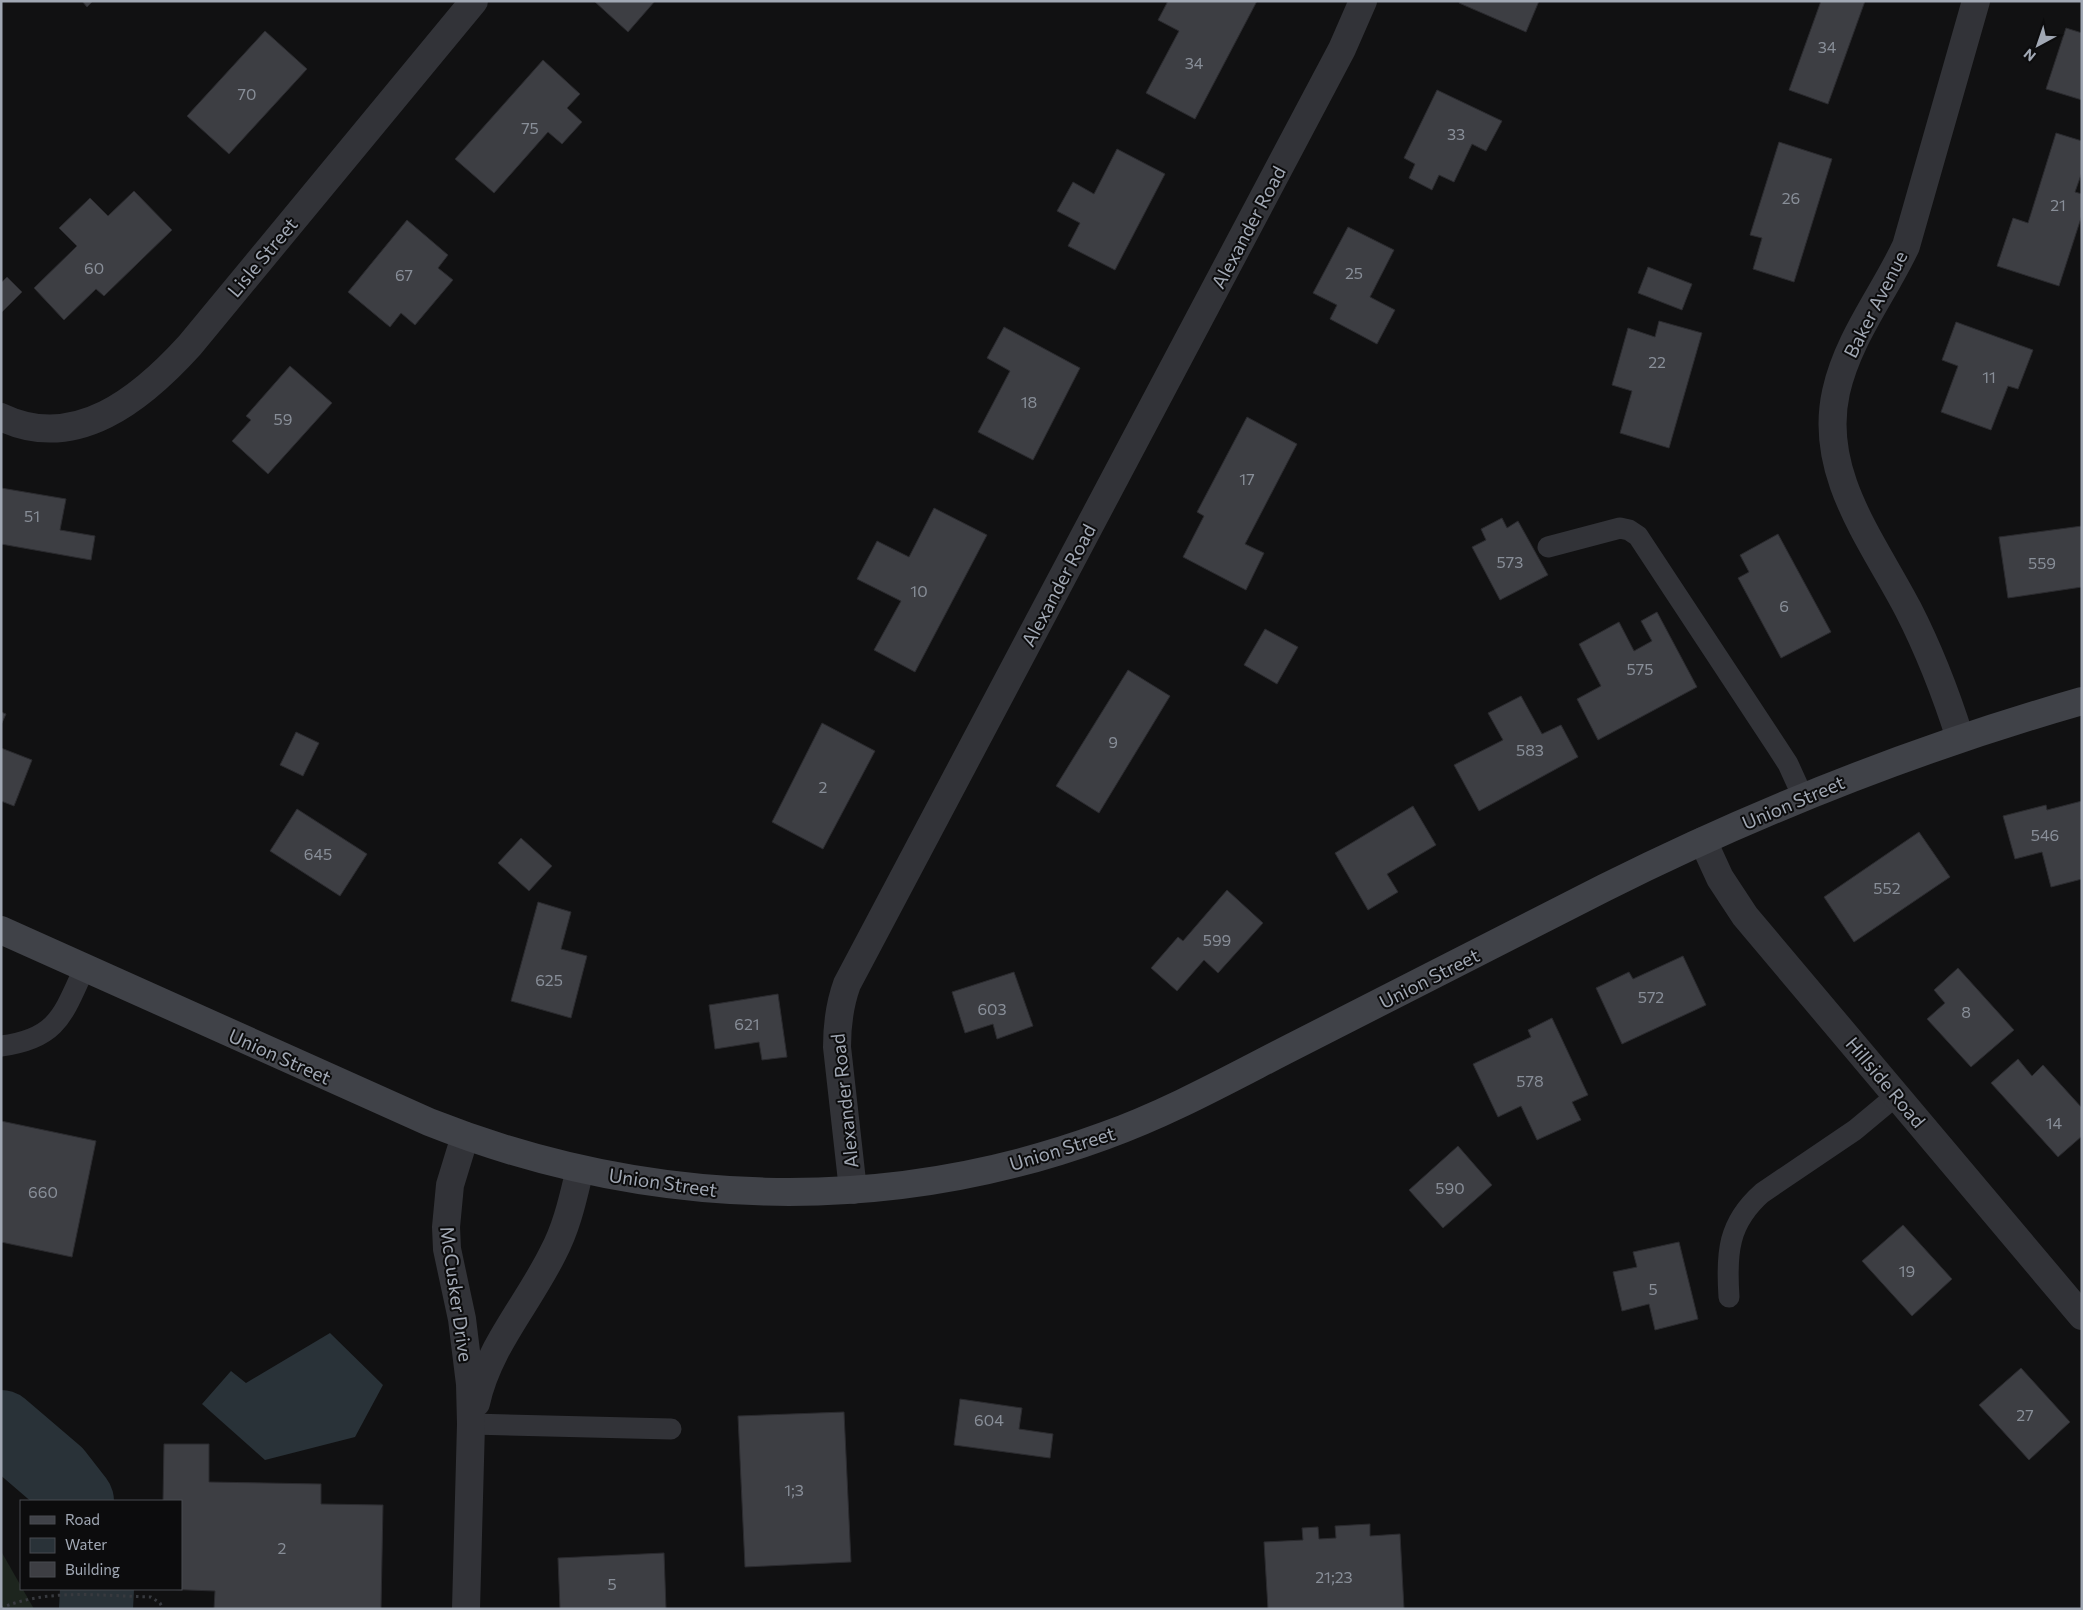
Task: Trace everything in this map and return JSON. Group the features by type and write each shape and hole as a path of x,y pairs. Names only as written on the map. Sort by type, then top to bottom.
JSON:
{"main road":[{"name":"Union Street","path":"1,930 389,1105 465,1136 550,1162 670,1186 756,1192 853,1190 939,1180 981,1172 1061,1150 1141,1122 1244,1072 1703,840 1803,797 1900,759 1960,738 2082,701"}],"street":[{"name":"Lisle Street","path":"1,417 14,424 34,428 53,429 72,426 92,420 133,400 152,384 190,345 474,1"},
{"name":"Alexander Road","path":"853,1190 837,1048 840,1004 847,984 1342,49 1363,1"},
{"name":"Baker Avenue","path":"1960,738 1923,640 1845,492 1834,451 1833,412 1836,392 1848,352 1906,246 1976,1"},
{"name":"Hillside Road","path":"1703,840 1720,878 1744,916 2082,1316"},
{"name":"McCusker Drive","path":"465,1136 450,1185 446,1227 447,1249 467,1352 471,1424 466,1609"},
{"name":"McCusker Drive","path":"471,1424 484,1377 494,1353 546,1268 562,1235 580,1169"}],"lane":[{"path":"1548,547 1620,528 1629,530 1638,536 1777,747 1796,779 1803,797"},
{"path":"1,1046 31,1041 44,1034 57,1022 69,1003 84,969"},
{"path":"1729,1297 1727,1273 1730,1244 1739,1218 1750,1204 1768,1188 1855,1130 1897,1095"},
{"path":"471,1424 671,1429"}],"path":[{"path":"1,1608 24,1598 47,1595 151,1597 160,1603 163,1609"}],"shaded area":[{"path":"1,1551 20,1584 20,1590 23,1590 34,1609 1,1609"}],"water":[{"path":"330,1333 383,1385 355,1437 265,1460 202,1404 231,1371 246,1383"}],"building":[{"path":"82,1 93,1 87,7"},
{"path":"594,1 655,1 628,32"},
{"path":"1168,1 1257,1 1195,119 1146,93 1179,31 1158,20"},
{"path":"1460,1 1539,1 1526,32 1459,3"},
{"path":"1821,1 1865,1 1828,104 1789,90"},
{"path":"2066,28 2082,33 2082,100 2046,89"},
{"path":"265,31 307,69 229,154 187,116"},
{"path":"543,60 580,94 567,108 582,122 562,144 548,132 494,193 455,159"},
{"path":"1437,90 1502,121 1486,151 1472,144 1454,182 1439,175 1432,190 1409,178 1415,164 1404,158"},
{"path":"2056,133 2082,141 2082,172 2075,192 2082,194 2082,215 2059,286 1997,266 2013,218 2028,223"},
{"path":"1779,142 1832,159 1794,282 1753,269 1762,238 1750,235"},
{"path":"1117,149 1165,174 1115,270 1068,246 1080,223 1057,211 1073,182 1094,194"},
{"path":"134,191 172,230 104,296 96,289 64,320 34,288 77,246 59,228 90,198 108,216"},
{"path":"407,220 448,255 438,268 453,280 415,325 401,313 390,327 348,292"},
{"path":"1348,227 1394,250 1370,297 1395,310 1377,344 1330,319 1337,305 1313,293"},
{"path":"1648,267 1692,284 1682,310 1638,293"},
{"path":"7,277 22,292 1,313 1,283"},
{"path":"1659,321 1702,333 1669,448 1620,433 1632,391 1612,385 1628,328 1655,337"},
{"path":"1956,322 2033,350 2018,389 2008,386 1991,430 1941,412 1958,366 1942,360"},
{"path":"1004,327 1080,368 1033,460 978,432 1010,371 987,358"},
{"path":"290,366 332,403 268,474 232,441 251,420 246,416"},
{"path":"1247,417 1297,444 1245,544 1264,553 1246,590 1183,557 1204,516 1197,512"},
{"path":"1,488 66,499 60,530 95,536 91,560 1,544"},
{"path":"934,508 987,535 915,672 874,650 901,601 857,579 877,541 909,557"},
{"path":"1502,518 1507,528 1518,521 1548,575 1500,600 1472,547 1486,540 1481,529"},
{"path":"2082,526 2082,587 2008,598 1999,537"},
{"path":"1778,534 1831,632 1781,658 1738,578 1749,572 1740,555"},
{"path":"1657,612 1697,687 1598,740 1577,699 1601,686 1579,644 1619,622 1634,651 1652,641 1641,621"},
{"path":"1265,629 1298,647 1277,684 1244,665"},
{"path":"1128,670 1170,696 1099,813 1056,786"},
{"path":"1521,696 1542,734 1561,725 1578,757 1479,811 1454,765 1503,740 1488,713"},
{"path":"1,712 6,714 1,725"},
{"path":"822,723 875,751 823,849 772,822"},
{"path":"296,732 319,743 303,776 280,765"},
{"path":"1,748 32,760 14,806 1,801"},
{"path":"2082,801 2082,879 2051,887 2042,852 2015,859 2003,816 2046,805 2047,810"},
{"path":"1413,806 1436,845 1387,874 1398,892 1368,910 1335,853"},
{"path":"297,809 367,854 340,896 270,851"},
{"path":"1919,832 1950,877 1854,942 1824,897"},
{"path":"521,838 552,866 529,891 498,863"},
{"path":"1227,890 1263,923 1218,973 1204,960 1177,991 1151,968 1178,937 1183,941"},
{"path":"538,902 571,912 561,949 587,956 571,1018 511,1001"},
{"path":"1683,956 1706,1005 1622,1044 1596,988 1629,972 1633,979"},
{"path":"1958,968 2014,1030 1971,1067 1927,1019 1945,1003 1934,990"},
{"path":"1014,972 1033,1026 997,1039 993,1024 965,1033 952,992"},
{"path":"778,994 787,1057 762,1060 759,1042 715,1049 709,1005"},
{"path":"1552,1018 1588,1095 1572,1102 1581,1120 1537,1140 1521,1106 1498,1117 1473,1064 1531,1037 1528,1030"},
{"path":"2018,1059 2032,1076 2043,1065 2082,1108 2082,1136 2058,1157 1991,1083"},
{"path":"1,1121 96,1141 72,1257 1,1242"},
{"path":"1458,1146 1492,1185 1443,1228 1409,1190"},
{"path":"1903,1225 1952,1279 1912,1316 1862,1261"},
{"path":"1679,1242 1698,1319 1655,1330 1649,1304 1622,1311 1613,1272 1637,1267 1633,1252"},
{"path":"2021,1368 2070,1422 2029,1460 1979,1405"},
{"path":"960,1399 1022,1408 1019,1429 1053,1434 1050,1458 954,1445"},
{"path":"844,1412 851,1562 745,1567 738,1416"},
{"path":"164,1444 209,1444 209,1482 321,1484 321,1504 383,1505 381,1609 214,1609 215,1591 182,1590 182,1500 163,1500"},
{"path":"1370,1524 1370,1536 1400,1534 1404,1609 1268,1609 1264,1542 1303,1540 1302,1528 1318,1527 1319,1539 1336,1538 1335,1526"},
{"path":"664,1553 666,1609 560,1609 558,1558"}],"waterway":[{"path":"1,1427 56,1474 76,1500"},
{"path":"96,1609 97,1590"}]}
